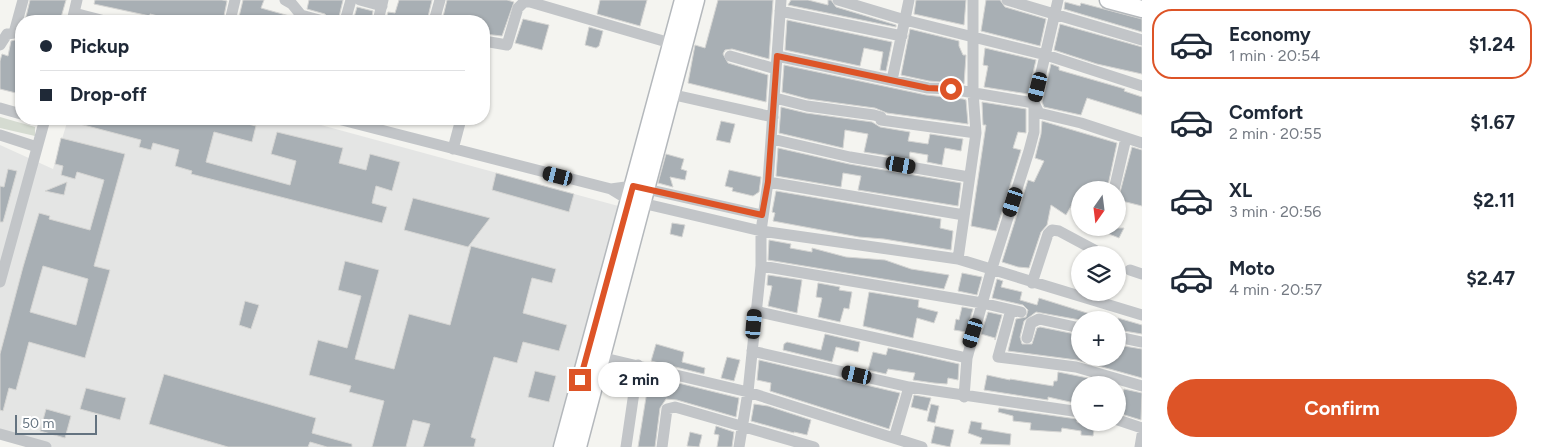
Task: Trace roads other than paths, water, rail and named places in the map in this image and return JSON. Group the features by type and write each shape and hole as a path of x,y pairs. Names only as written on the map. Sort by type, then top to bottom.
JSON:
{"street":[{"path":"19,15 23,0"},
{"path":"73,15 77,0"},
{"path":"231,15 235,0"},
{"path":"285,0 292,4 301,15"},
{"path":"347,15 351,0"},
{"path":"360,0 382,3"},
{"path":"436,15 440,0"},
{"path":"562,447 637,195 670,94 683,0"},
{"path":"578,447 637,195 677,45 696,0"},
{"path":"838,0 905,20 1046,55 1142,86"},
{"path":"892,80 909,0"},
{"path":"958,259 976,133 973,92 973,0"},
{"path":"1007,0 1142,40"},
{"path":"964,397 967,358 992,268 1034,132 1034,103 1058,0"},
{"path":"1108,0 1142,10"},
{"path":"490,42 507,45 518,8 524,1 677,45"},
{"path":"739,447 748,392 761,266 762,215 768,182 772,139 780,6 902,36"},
{"path":"0,45 7,34 14,33 15,29"},
{"path":"730,56 776,69"},
{"path":"777,56 928,88 973,92 1034,103"},
{"path":"670,94 773,118"},
{"path":"775,98 806,106 874,115 882,117 881,120 976,133"},
{"path":"1034,103 1039,113 1081,123 1142,142"},
{"path":"0,108 15,112"},
{"path":"0,282 42,125"},
{"path":"369,125 453,149 637,195 761,231 958,259 1142,315"},
{"path":"453,149 459,125"},
{"path":"0,135 37,147"},
{"path":"1116,181 1126,138"},
{"path":"772,139 850,156 969,176"},
{"path":"768,182 964,215"},
{"path":"637,195 762,215"},
{"path":"1032,283 1048,234 1052,230 1059,231 1087,246"},
{"path":"761,266 982,303 1016,311 998,357 1076,367 1142,386"},
{"path":"1130,270 1142,274"},
{"path":"756,311 967,358"},
{"path":"1027,338 1031,323 1039,318 1071,326"},
{"path":"1126,339 1142,342"},
{"path":"752,351 909,387 964,397 1071,411"},
{"path":"600,357 748,392 922,447"},
{"path":"626,447 638,365"},
{"path":"894,438 909,387"},
{"path":"662,447 669,407 742,425 814,447"},
{"path":"1126,423 1142,428"},
{"path":"0,434 46,447"},
{"path":"1140,447 1142,436"}]}
